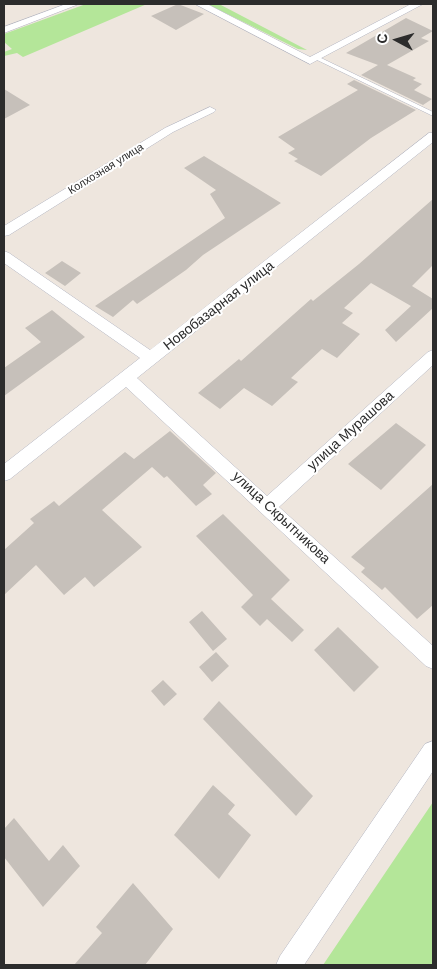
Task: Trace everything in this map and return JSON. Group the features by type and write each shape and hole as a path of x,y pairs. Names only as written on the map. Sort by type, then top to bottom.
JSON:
{"street":[{"path":"4,30 71,4"},
{"path":"200,4 314,60 418,4"},
{"name":"Колхозная улица","path":"4,232 169,130 210,110"},
{"name":"Новобазарная улица","path":"4,474 433,136"},
{"path":"4,256 152,359"},
{"name":"улица Мурашова","path":"268,506 433,356"},
{"name":"улица Скрытникова","path":"127,379 433,659"},
{"path":"289,965 433,752"}],"lane":[{"path":"314,60 433,114"}],"green space":[{"path":"86,4 147,4 23,57 17,53 4,56 4,52 12,49 4,42 4,34"},
{"path":"207,4 219,4 307,50 298,49"},
{"path":"433,802 433,965 323,965"}],"building":[{"path":"178,4 204,14 176,30 151,16"},
{"path":"406,18 433,31 421,38 429,41 387,65 416,78 413,80 422,84 414,90 432,99 423,105 361,75 378,65 346,53"},
{"path":"354,80 416,110 371,138 321,176 294,161 298,159 288,153 295,149 278,137 358,90 347,84"},
{"path":"4,89 30,105 4,119"},
{"path":"204,156 281,203 203,255 186,270 137,304 133,300 113,317 95,306 225,218 210,194 216,190 184,168"},
{"path":"433,199 433,265 412,286 433,299 433,308 396,342 385,330 411,306 371,283 344,308 353,313 342,323 360,334 337,358 322,349 291,378 298,382 272,406 244,388 220,409 198,393 239,359 241,361 311,299 313,301 359,264"},
{"path":"62,261 81,273 65,286 45,273"},
{"path":"52,310 85,337 4,396 4,368 41,342 25,328"},
{"path":"396,423 426,445 381,490 348,464"},
{"path":"170,431 216,473 203,485 212,494 196,506 167,476 164,478 152,467 102,510 142,547 94,587 85,577 64,595 36,565 4,595 4,550 34,523 30,519 54,501 59,506 125,452 134,459"},
{"path":"433,484 433,605 417,619 385,587 382,590 361,572 365,568 351,557"},
{"path":"223,514 290,580 271,599 304,630 292,642 267,619 260,626 241,607 253,595 196,536"},
{"path":"202,611 227,639 213,651 189,622"},
{"path":"338,627 379,667 354,692 314,650"},
{"path":"216,652 229,666 212,682 199,667"},
{"path":"163,680 177,694 164,706 151,691"},
{"path":"219,701 313,796 296,816 203,719"},
{"path":"213,785 235,805 228,814 251,835 219,879 174,835"},
{"path":"14,818 49,861 63,845 80,866 43,907 4,857 4,829"},
{"path":"133,883 173,929 145,965 74,965 102,933 96,927"}]}
